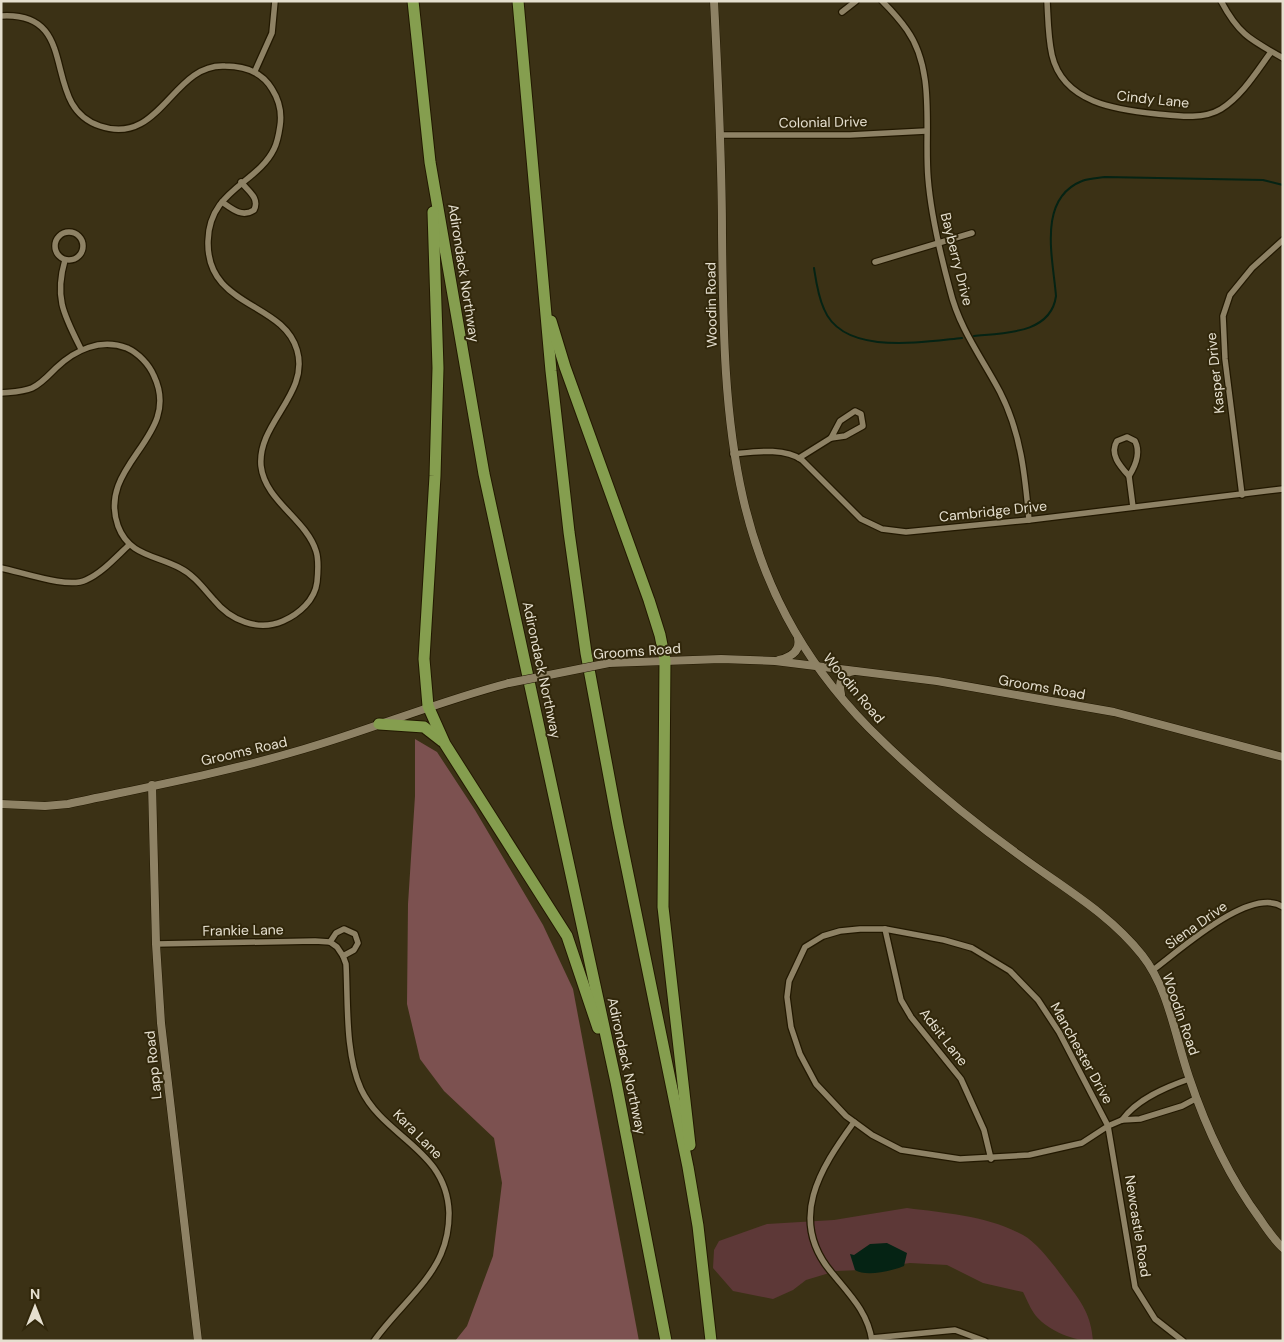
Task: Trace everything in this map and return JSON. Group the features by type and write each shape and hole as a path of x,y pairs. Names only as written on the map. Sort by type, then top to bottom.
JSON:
{"highway":[{"name":"Adirondack Northway","path":"413,1 430,162 484,474 616,1082 666,1341"},
{"path":"518,1 544,297 569,532 586,653 618,825 694,1199 711,1341"},
{"path":"430,162 438,368 435,476 424,659 428,706 445,744 567,936 616,1082"},
{"path":"544,297 566,368 649,600 660,635 665,660 663,907 694,1182 694,1199"},
{"path":"379,724 424,727 445,744"}],"street":[{"path":"255,71 272,33 275,1"},
{"name":"Woodin Road","path":"714,1 720,135 722,323 725,382 738,484 753,541 775,593 797,634 817,665 869,728 928,783 1016,853 1103,915 1124,935 1153,970 1169,1012 1189,1079 1236,1186 1283,1248"},
{"path":"842,12 856,1"},
{"name":"Bayberry Drive","path":"882,1 907,30 919,56 925,86 931,205 938,244 950,292 963,329 1000,391 1015,428 1025,472 1028,520"},
{"name":"Cindy Lane","path":"1047,1 1050,44 1058,70 1067,83 1088,100 1099,105 1168,115 1212,113 1222,108 1245,87 1271,52"},
{"path":"1221,1 1239,30 1248,38 1283,58"},
{"path":"1,16 30,19 47,31 55,46 69,102 79,114 98,126 119,130 138,125 158,113 178,89 196,73 215,66 230,66 255,71 271,88 280,104 281,122 275,148 264,162 222,202 215,213 208,242 209,258 216,274 228,290 282,326 294,342 298,352 297,380 293,390 272,423 262,447 261,465 266,481 274,494 306,530 316,550 318,563 316,588 304,607 282,621 270,625 254,624 228,616 201,585 181,568 142,554 129,545 116,520 115,495 121,475 154,428 159,411 159,390 150,369 140,358 126,348 100,344 82,349 65,359 37,386 30,389 1,393"},
{"name":"Colonial Drive","path":"720,135 850,135 926,131"},
{"path":"222,202 243,214 254,210 255,198 241,182"},
{"path":"64,232 72,232 82,240 82,251 77,258 65,260 56,252 56,241 64,232"},
{"path":"875,262 972,232"},
{"name":"Kasper Drive","path":"1242,495 1225,360 1223,316 1230,295 1252,268 1283,240"},
{"path":"65,260 59,281 62,304 82,349"},
{"path":"733,454 781,453 799,458 830,438 845,436 859,430 863,421 861,414 854,411 844,416 837,424 830,438"},
{"path":"1129,476 1119,464 1115,453 1118,441 1127,437 1135,441 1138,451 1129,476 1132,507"},
{"name":"Cambridge Drive","path":"799,458 861,519 882,529 906,532 1028,520 1242,495 1283,488"},
{"path":"1,568 51,580 82,582 98,572 129,545"},
{"path":"775,661 795,653 799,646 797,634"},
{"name":"Grooms Road","path":"1,804 45,806 68,804 152,786 301,750 428,706 509,683 609,663 665,660 732,659 775,661 937,681 1114,712 1283,757"},
{"path":"841,696 839,686 842,678 848,672 857,670"},
{"name":"Lapp Road","path":"152,786 156,944 164,1053 198,1341"},
{"name":"Siena Drive","path":"1153,970 1231,914 1260,902 1276,903 1283,907"},
{"name":"Manchester Drive","path":"1108,1126 1059,1032 1038,1000 1010,971 972,948 944,940 885,929 840,931 815,940 806,947 789,981 787,997 791,1027 800,1054 816,1084 854,1122 872,1136 901,1150 941,1157 991,1159 1063,1149 1082,1143 1108,1126 1122,1120 1140,1120 1182,1106 1197,1098"},
{"name":"Adsit Lane","path":"885,929 901,1000 911,1017 960,1079 984,1130 991,1159"},
{"path":"344,930 355,934 356,947 343,956 337,947 330,942 336,934 344,930"},
{"name":"Frankie Lane","path":"156,944 315,940 330,942"},
{"name":"Kara Lane","path":"343,956 346,964 352,1056 362,1090 378,1112 431,1162 445,1189 448,1207 447,1239 438,1260 430,1274 389,1320 374,1341"},
{"name":"Manchester Drive","path":"1122,1120 1128,1112 1150,1098 1189,1079"},
{"path":"854,1122 820,1173 810,1208 811,1222 822,1260 861,1308 872,1339 955,1330 985,1341"},
{"name":"Newcastle Road","path":"1108,1126 1135,1287 1155,1319 1183,1341"}],"shaded area":[{"path":"415,739 437,752 475,810 543,925 573,989 639,1341 455,1341 467,1326 493,1256 502,1183 494,1138 444,1091 420,1059 407,1004 408,904 415,796"},
{"path":"907,1208 981,1219 996,1223 1029,1239 1052,1263 1081,1303 1088,1316 1093,1341 1070,1337 1055,1331 1034,1314 1023,1292 983,1283 947,1265 910,1263 861,1270 836,1271 806,1280 793,1290 773,1299 733,1291 713,1268 714,1250 719,1241 767,1224 834,1220"},
{"path":"887,1243 907,1253 904,1266 893,1270 872,1273 855,1270 850,1254 854,1255 870,1244"}],"waterway":[{"path":"974,336 1012,332 1036,325 1052,309 1056,296 1051,248 1053,215 1059,201 1068,190 1082,181 1105,177 1263,180 1283,185"},
{"path":"814,268 824,309 834,324 848,334 865,340 885,343 926,342 962,338"}]}
